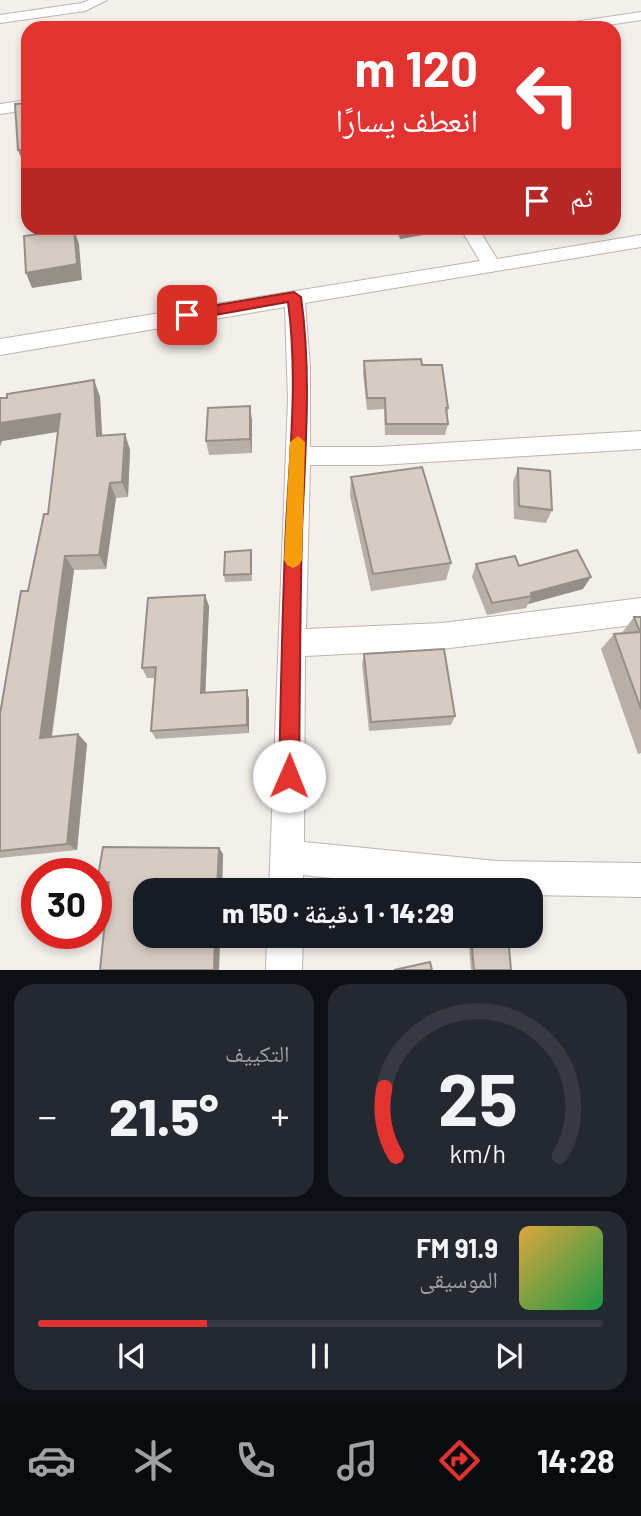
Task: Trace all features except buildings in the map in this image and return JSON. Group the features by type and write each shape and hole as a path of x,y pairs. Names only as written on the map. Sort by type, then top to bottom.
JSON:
{"street":[{"path":"0,19 85,7 100,0"},
{"path":"608,21 641,16"},
{"path":"0,109 21,106"},
{"path":"473,235 491,264"},
{"path":"0,347 641,240"},
{"path":"286,878 300,340 294,297"},
{"path":"297,456 379,456 641,440"},
{"path":"292,643 442,636 641,611"},
{"path":"287,857 497,878 641,880"},
{"path":"284,970 285,948"}],"slow traffic":[{"path":"293,560 298,442"}],"route":[{"path":"187,315 294,297 300,340 300,389 292,573 289,776"}]}
